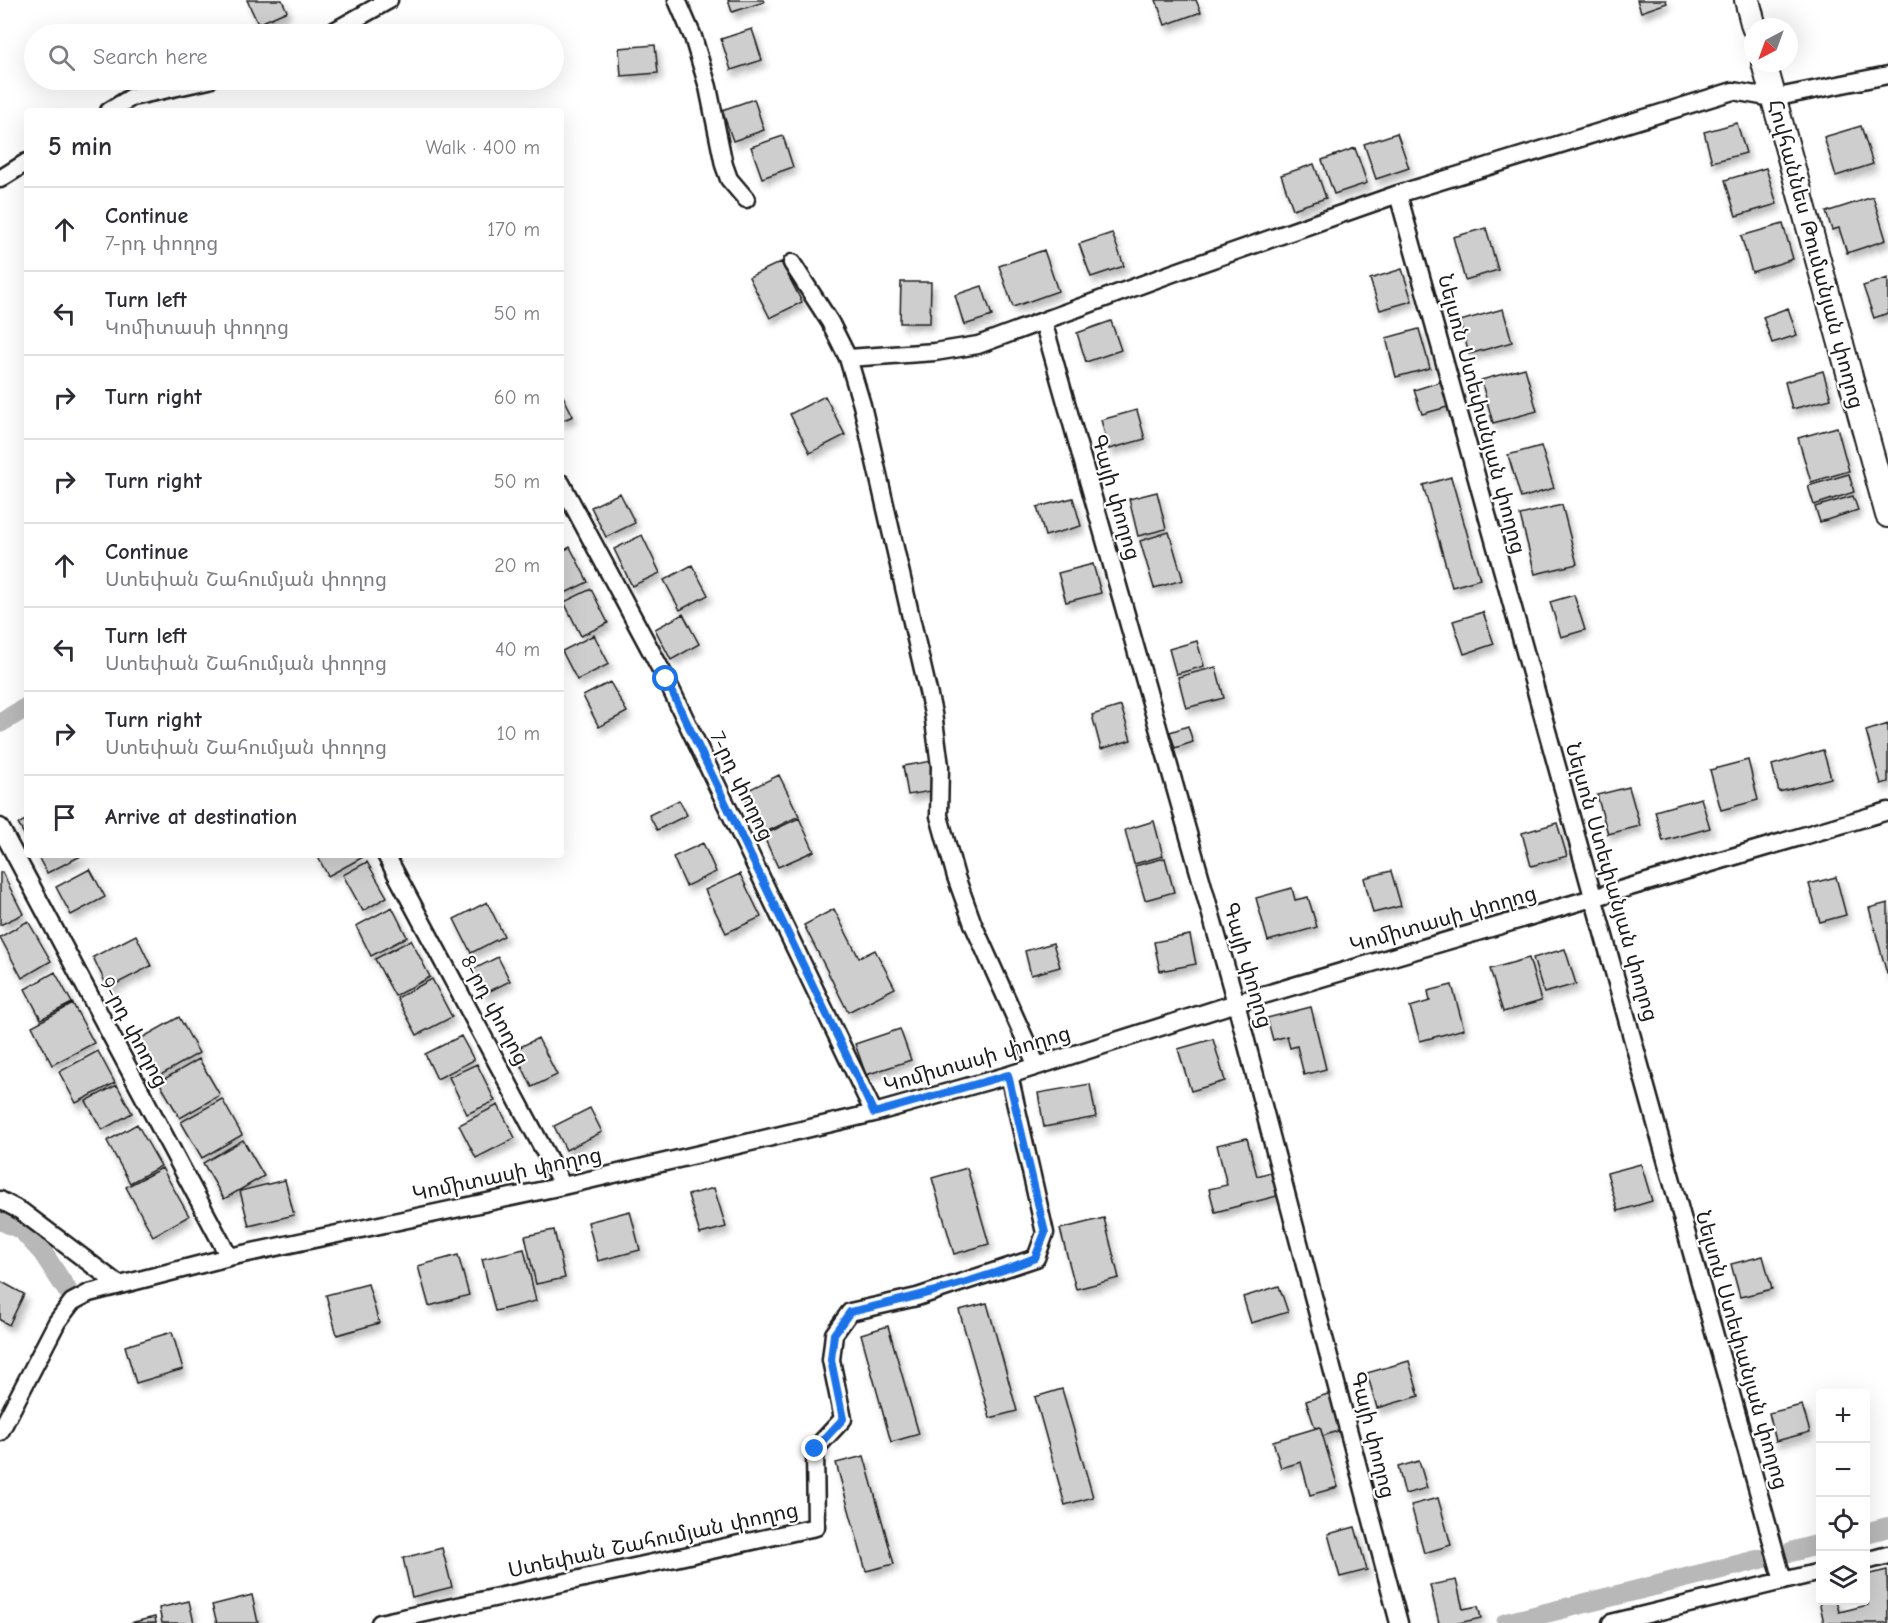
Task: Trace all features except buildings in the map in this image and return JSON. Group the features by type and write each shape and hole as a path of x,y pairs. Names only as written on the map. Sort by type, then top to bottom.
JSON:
{"street":[{"path":"347,24 389,0"},
{"path":"677,0 693,37 708,87 729,179 746,200"},
{"path":"1747,0 1752,18"},
{"name":"Հովհաննես Թումանյան փողոց","path":"1766,72 1888,515"},
{"path":"848,358 935,352 978,345 1398,194 1733,91 1773,98 1888,75"},
{"path":"115,108 132,97 164,90"},
{"path":"0,179 24,164"},
{"name":"Նելսոն Ստեփանյան փողոց","path":"1398,194 1783,1581"},
{"path":"792,263 830,322 848,358 862,405 933,713 940,766 939,816 956,877 973,924 1037,1066"},
{"name":"Գայի փողոց","path":"1043,321 1236,1003 1399,1623"},
{"name":"7-րդ փողոց","path":"564,489 666,679 874,1113"},
{"name":"Կոմիտասի փողոց","path":"0,1432 57,1322 72,1302 89,1293 229,1257 563,1186 874,1113 1008,1075 1236,1003 1888,811"},
{"name":"9-րդ փողոց","path":"0,827 229,1257"},
{"name":"8-րդ փողոց","path":"388,858 563,1186"},
{"name":"Ստեփան Շահումյան փողոց","path":"380,1623 816,1527 815,1449 843,1419 831,1360 834,1334 850,1312 917,1297 1035,1258 1045,1233 1008,1075"},
{"path":"0,1200 21,1211 119,1285"},
{"path":"1870,1560 1888,1555"},
{"path":"1611,1623 1816,1573"}],"waterway":[{"path":"0,723 24,709"},
{"path":"0,1220 22,1230 43,1253 67,1290"},
{"path":"1870,1532 1888,1527"},
{"path":"1791,1552 1816,1545"},
{"path":"1506,1623 1761,1559"}],"route":[{"path":"666,679 874,1113 1008,1075 1045,1233 1035,1258 917,1297 850,1312 834,1334 831,1360 843,1419 815,1449"}]}
